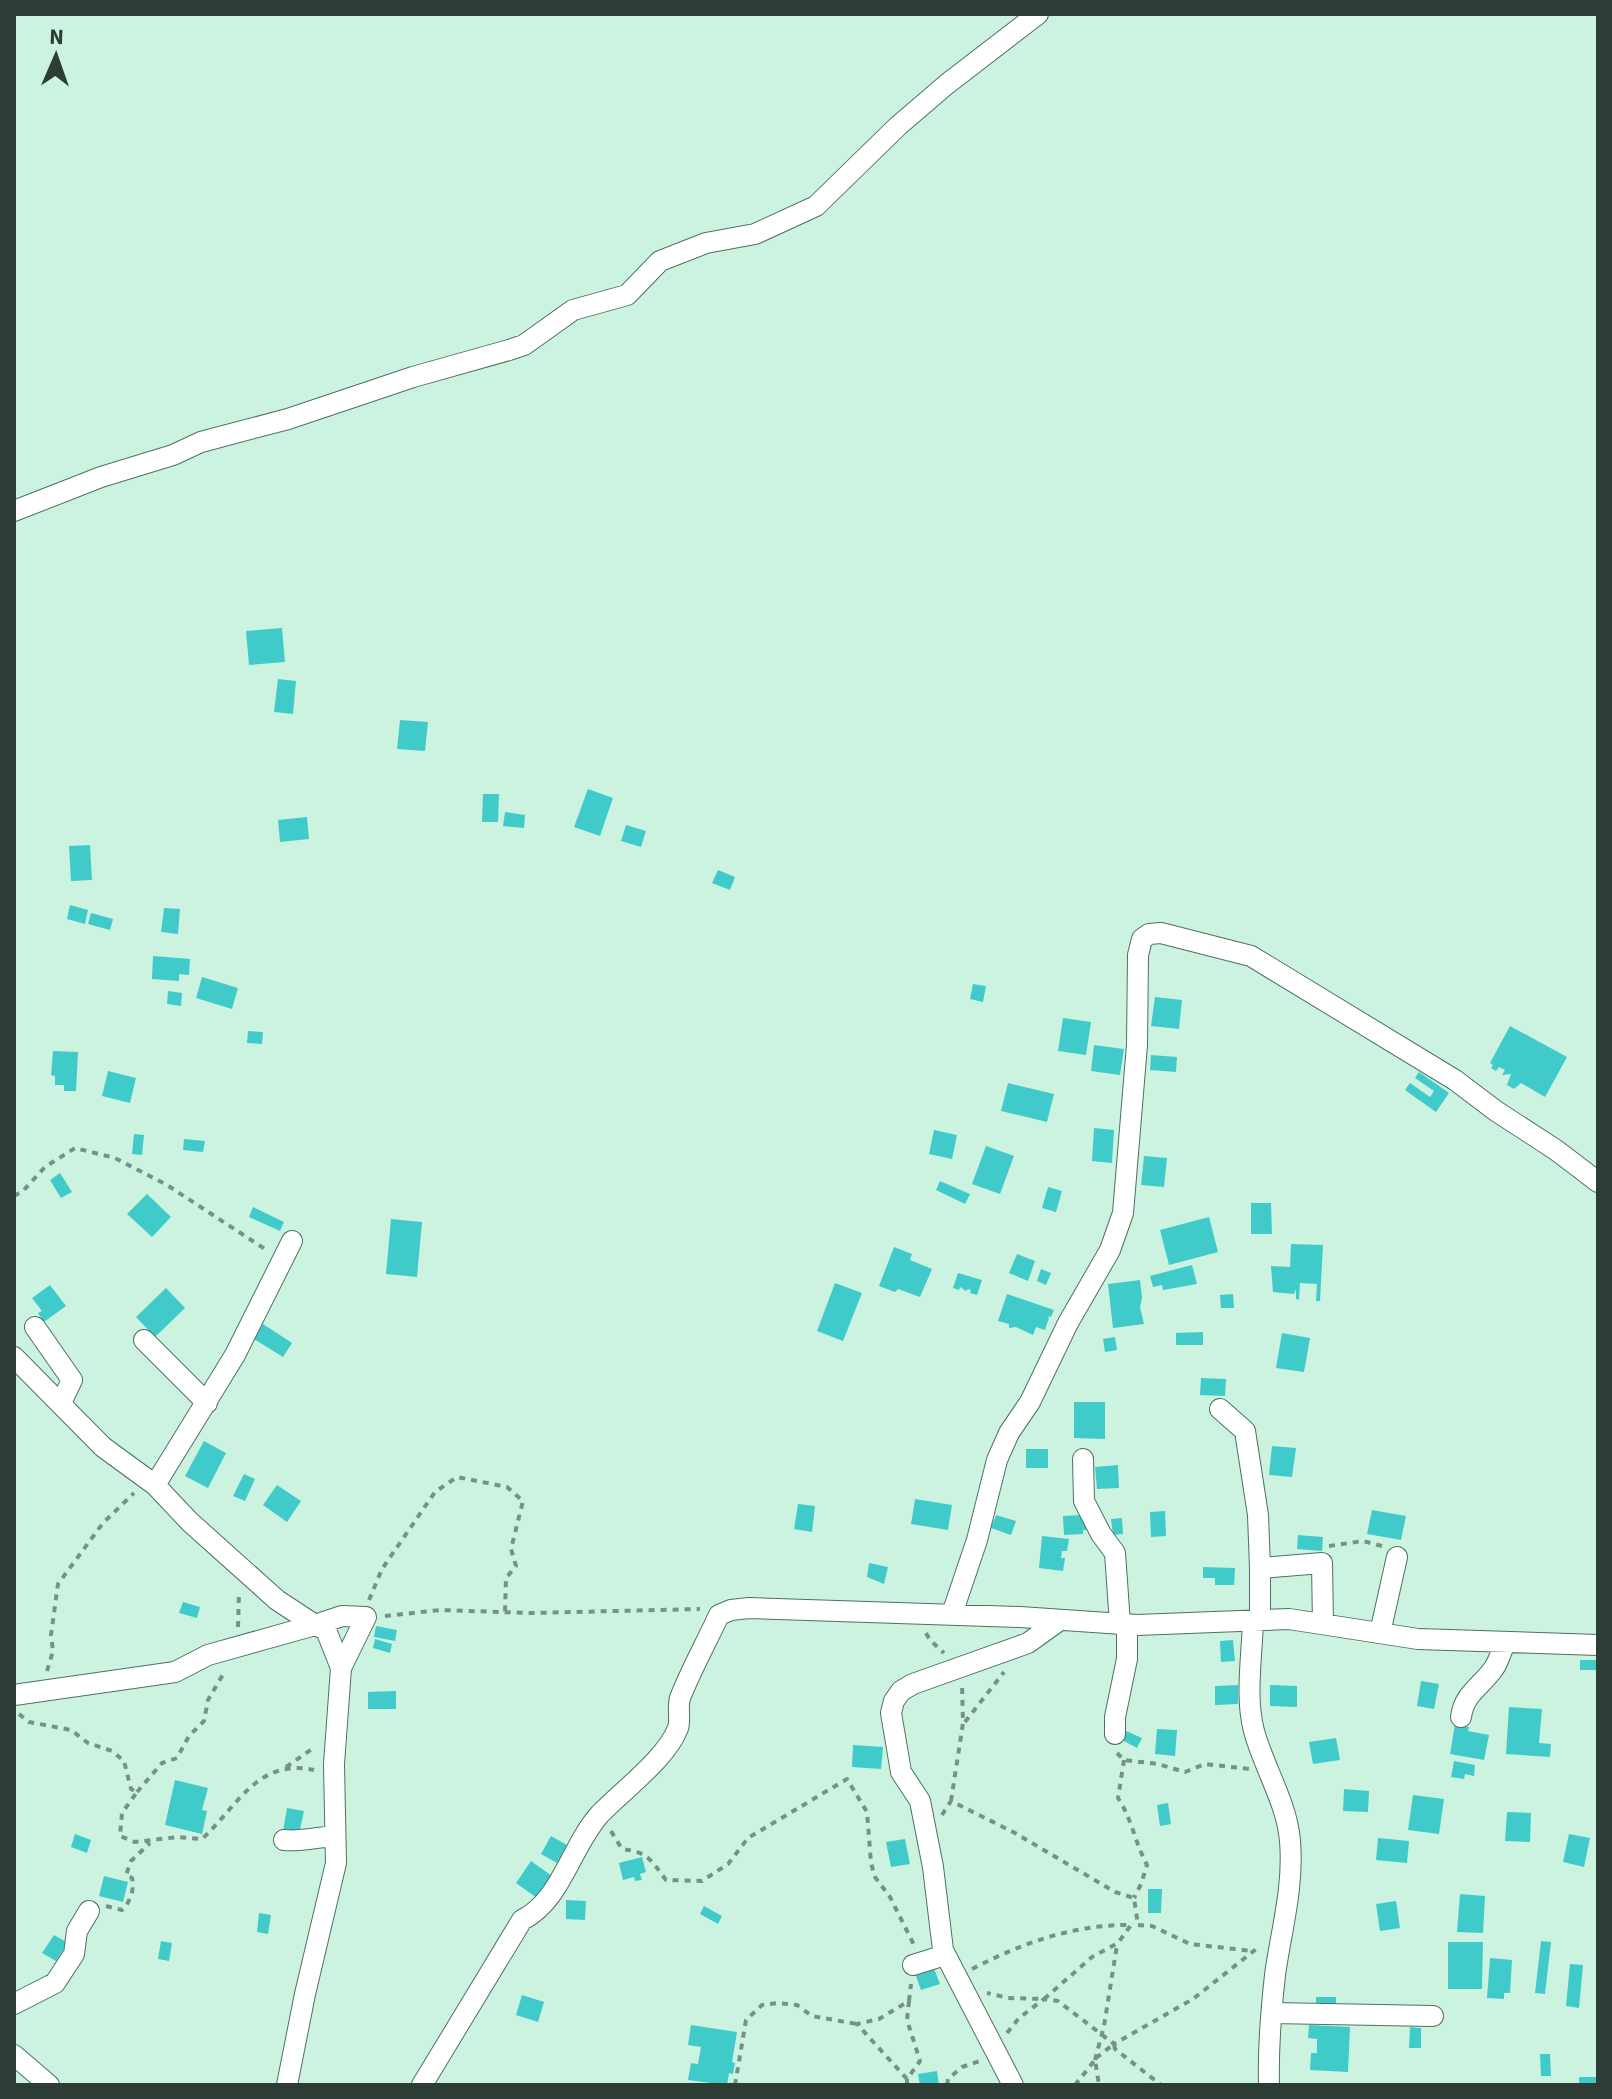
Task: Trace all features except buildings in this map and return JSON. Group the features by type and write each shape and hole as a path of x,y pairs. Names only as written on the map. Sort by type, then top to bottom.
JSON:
{"street":[{"path":"14,511 101,477 173,455 201,442 288,419 413,377 524,345 573,310 627,295 660,261 706,243 755,234 784,223 816,206 898,126 1038,14"},
{"path":"952,1614 977,1540 997,1460 1110,1250 1123,1213 1137,1045 1138,955 1142,939 1149,934 1161,933 1251,956 1455,1080 1598,1182"},
{"path":"155,1485 235,1355 292,1241"},
{"path":"35,1327 72,1380 61,1403"},
{"path":"144,1340 207,1403"},
{"path":"14,1357 103,1447 155,1485 190,1522 277,1600 326,1630 341,1668"},
{"path":"1220,1409 1245,1431 1258,1515 1260,1568 1250,1710 1290,1840 1285,1923 1272,2013 1269,2085"},
{"path":"1083,1459 1084,1501 1115,1553 1124,1624 1127,1659 1115,1717 1115,1734"},
{"path":"1380,1633 1397,1557"},
{"path":"1260,1568 1322,1563 1323,1624"},
{"path":"422,2085 522,1920 537,1913 562,1876 579,1842 600,1815 657,1760 679,1728 679,1701 719,1615 731,1610 952,1614 1124,1624 1289,1619 1418,1639 1598,1645"},
{"path":"14,1695 175,1672 208,1655 342,1616 366,1617 341,1668 334,1780 336,1863 287,2085"},
{"path":"1013,2085 945,1955 920,1801 901,1772 891,1713 901,1691 928,1678 1028,1643 1060,1620"},
{"path":"1461,1717 1462,1706 1494,1669 1505,1644"},
{"path":"284,1840 296,1842 305,1838 335,1836"},
{"path":"14,2004 55,1983 74,1954 77,1931 89,1911"},
{"path":"913,1965 945,1955"},
{"path":"1272,2013 1433,2016"},
{"path":"14,2055 49,2085"}],"path":[{"path":"14,1196 23,1191 45,1167 75,1148 115,1158 167,1185 283,1261"},
{"path":"505,1612 506,1578 516,1566 511,1549 523,1501 507,1487 457,1477 435,1492 382,1569 370,1594 366,1617 440,1610 505,1612 731,1610"},
{"path":"36,1692 46,1680 53,1651 51,1635 58,1584 103,1523 131,1494 155,1485"},
{"path":"1322,1563 1329,1545 1363,1541 1379,1544 1397,1557"},
{"path":"241,1566 232,1648 228,1663 208,1700 204,1721 189,1736 177,1758 162,1763 137,1792 122,1813 120,1836 135,1842 178,1837 202,1839 255,1782 278,1769 310,1769 334,1780"},
{"path":"909,1613 923,1627 930,1640 961,1667 963,1723 951,1801 928,1842"},
{"path":"963,1723 1004,1672"},
{"path":"14,1710 29,1722 71,1730 88,1743 112,1751 124,1761 131,1789 137,1792"},
{"path":"285,1769 336,1731"},
{"path":"1115,1734 1114,1750 1124,1760 1158,1764 1185,1772 1205,1764 1268,1771"},
{"path":"1124,1760 1118,1798 1129,1814 1135,1843 1147,1865 1134,1898 1138,1925"},
{"path":"600,1815 622,1849 640,1851 649,1856 666,1880 702,1881 728,1864 748,1838 847,1779 867,1812 875,1877 890,1897 915,1945 907,2020 920,2061 907,2082 857,2024"},
{"path":"951,1801 1015,1833 1115,1892 1134,1898"},
{"path":"89,1911 96,1903 122,1910 127,1906 134,1885 132,1878 126,1875 131,1861 152,1841"},
{"path":"1075,2085 1095,2060 1114,2044 1193,1999 1255,1951 1285,1923"},
{"path":"960,1984 1002,1953 1048,1936 1101,1925 1152,1926 1190,1944 1255,1951 1278,1959"},
{"path":"947,2085 948,2079 962,2067 991,2057 994,2047 1019,2018 1092,1957 1118,1943 1131,1925"},
{"path":"1099,2085 1095,2060 1118,1943"},
{"path":"960,1984 1008,1998 1058,2001 1161,2085"},
{"path":"735,2085 746,2020 762,2005 797,2005 812,2016 857,2024 879,2019 909,2001"}]}
